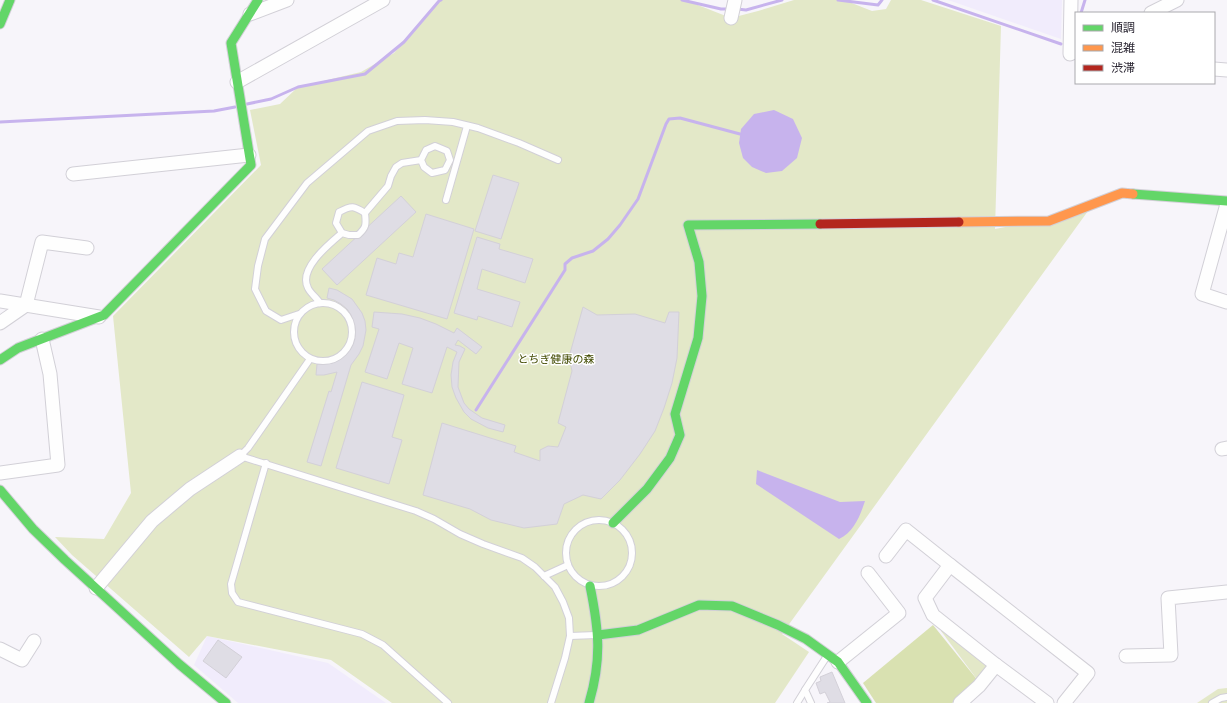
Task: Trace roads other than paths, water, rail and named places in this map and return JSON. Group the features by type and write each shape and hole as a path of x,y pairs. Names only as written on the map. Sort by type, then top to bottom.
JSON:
{"street":[{"path":"0,24 10,0"},
{"path":"0,360 18,348 104,315 250,164 231,43 258,0"},
{"path":"250,14 287,0"},
{"path":"237,82 383,0"},
{"path":"1071,0 1070,54 1075,52"},
{"path":"1153,12 1177,0"},
{"path":"731,18 735,2"},
{"path":"1215,70 1227,70"},
{"path":"73,174 249,155"},
{"path":"613,523 629,508 652,482 670,458 680,435 675,414 698,338 702,296 699,262 688,225 1049,221 1122,193 1227,202 1221,245 1202,294 1227,302"},
{"path":"0,322 26,305 42,242 87,248"},
{"path":"0,301 99,317"},
{"path":"0,473 58,466 50,374 42,339"},
{"path":"96,588 152,521 190,489 240,456"},
{"path":"0,490 33,529 65,560 180,664 226,703"},
{"path":"886,556 906,530 1088,673 1064,703"},
{"path":"950,565 925,598 933,615 1047,703"},
{"path":"833,659 899,613 868,573"},
{"path":"589,703 597,669 598,635 590,586"},
{"path":"1126,656 1171,655 1168,598 1227,592"},
{"path":"598,635 638,630 699,605 732,606 778,625 806,639 833,659 867,703"},
{"path":"0,649 22,660 34,641"},
{"path":"960,703 979,686 996,665"}],"lane":[{"path":"299,314 281,320 266,311 255,289 258,266 265,239 307,183 368,131 397,121 425,120 453,122 478,128 519,143 558,160"},
{"path":"446,200 467,126"},
{"path":"436,146 447,151 450,160 445,170 432,172 424,167 421,160 426,150 436,146"},
{"path":"365,213 356,207 347,208 340,212 336,222 342,232 349,235 358,235 365,229 365,213 388,186 396,167 402,164 421,160"},
{"path":"320,302 308,288 306,278 319,253 342,232"},
{"path":"320,302 331,304 343,310 350,320 352,328 352,337 343,354 334,360 321,362 310,359 300,352 294,337 294,326 299,314 304,309 320,302"},
{"path":"310,359 248,448 240,456 416,511 434,519 460,534 522,558 535,567 555,587 569,618 570,636 566,658 550,703"},
{"path":"266,463 231,584 232,593 238,602 362,634 384,645 448,703"},
{"path":"599,520 613,523 624,532 630,542 632,556 631,563 624,575 615,583 602,587 590,586 578,580 570,571 566,554 567,543 576,529 586,522 599,520"},
{"path":"544,576 568,565"},
{"path":"570,636 598,635"},
{"path":"797,703 805,690 833,659"},
{"path":"805,690 811,703"},
{"path":"1212,703 1221,698 1227,697"}],"waterway":[{"path":"247,104 271,99 298,87 365,74 404,42 441,0"},
{"path":"682,0 721,9 730,9"},
{"path":"737,9 746,10 782,0"},
{"path":"838,0 878,5 882,0"},
{"path":"933,0 1061,44"},
{"path":"1081,12 1085,0"},
{"path":"0,122 214,111 235,107"},
{"path":"476,410 565,270 565,264 572,258 593,251 608,239 638,199 669,119 680,118 740,134"}],"park label":[{"name":"とちぎ健康の森","path":"556,358"}]}
